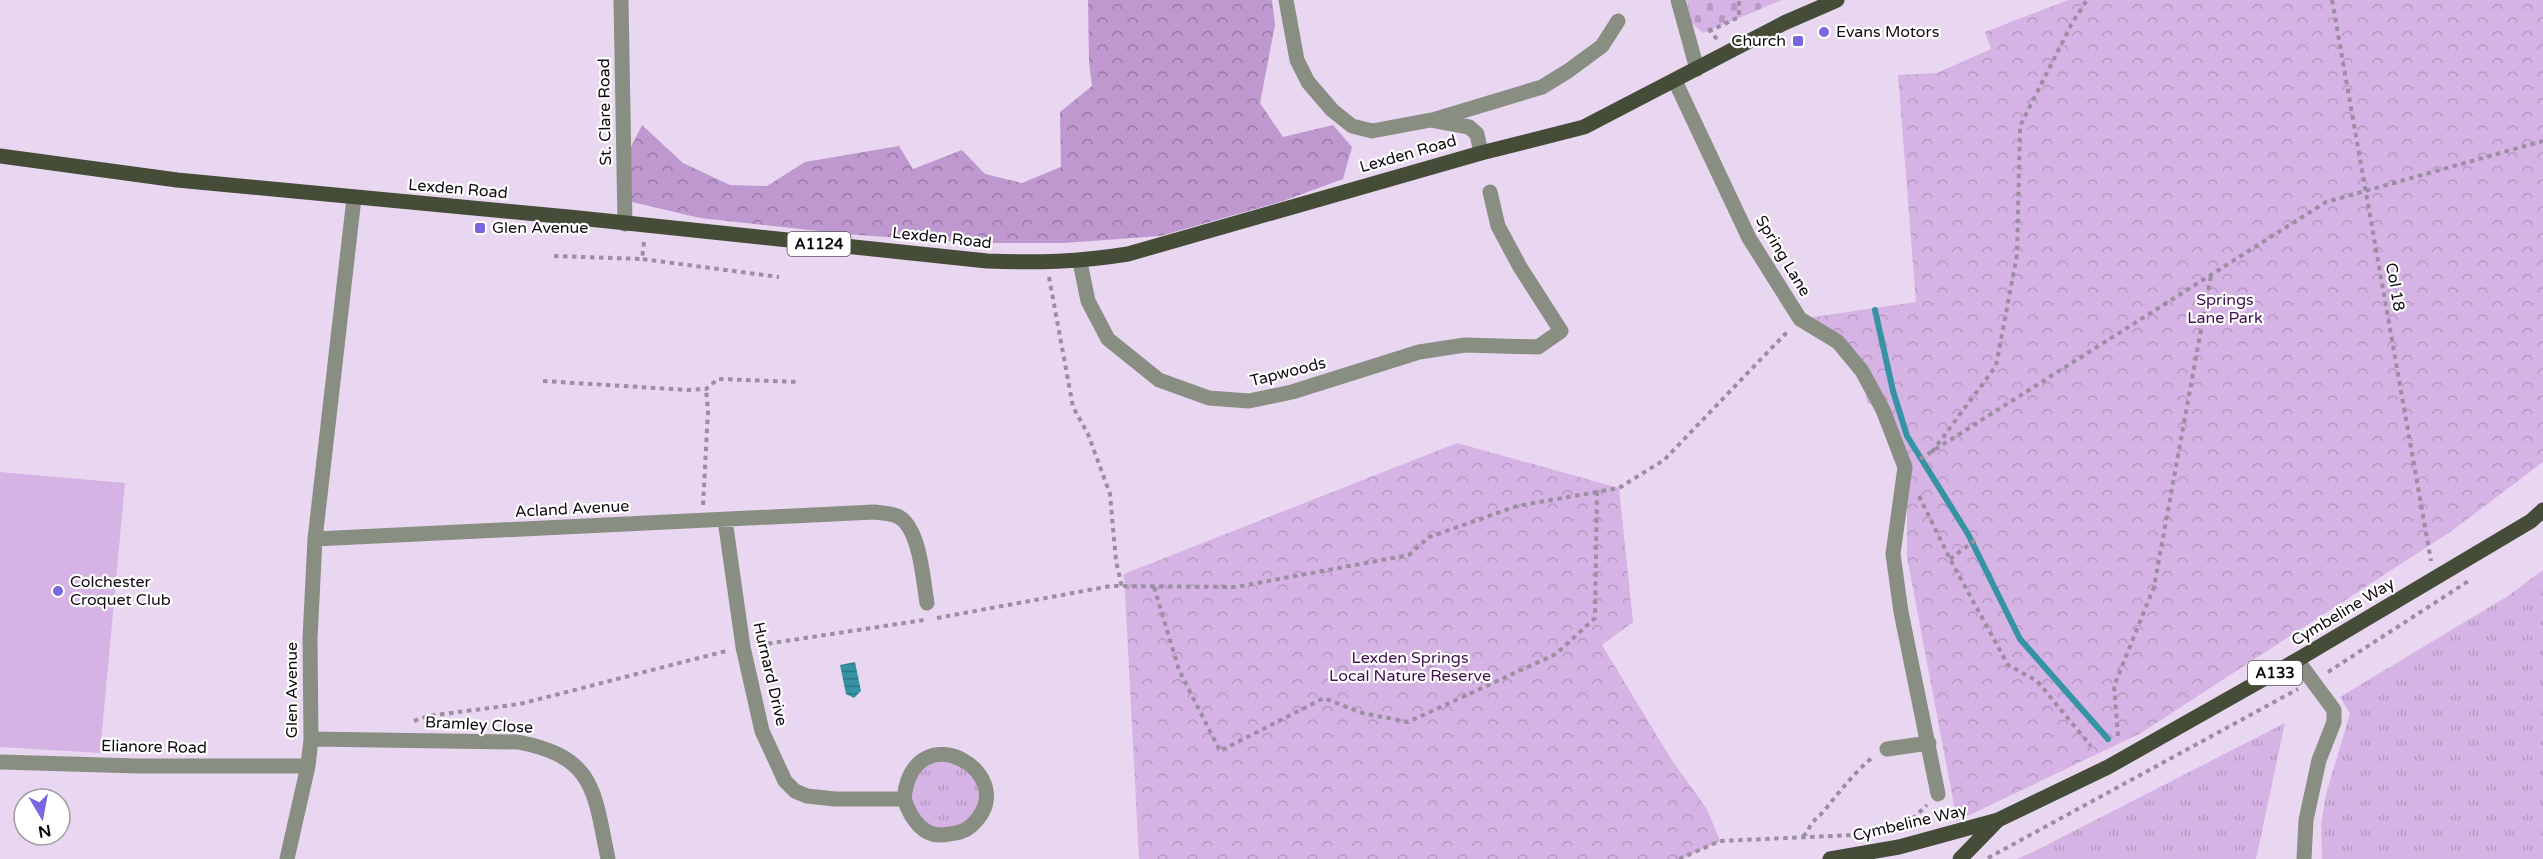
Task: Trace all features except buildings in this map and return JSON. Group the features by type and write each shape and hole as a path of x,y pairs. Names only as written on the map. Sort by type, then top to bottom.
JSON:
{"main road":[{"name":"Lexden Road","path":"0,156 130,175 987,261 1047,264 1080,262 1128,254 1480,153 1584,127 1784,23 1837,0"},
{"name":"Cymbeline Way","path":"1830,859 1899,847 1998,820 2108,767 2297,660 2531,520 2543,510"},
{"name":"Cymbeline Way","path":"1960,859 1998,820"}],"street":[{"name":"St. Clare Road","path":"621,0 625,224"},
{"path":"1286,0 1297,60 1308,82 1332,110 1352,126 1372,131 1431,120 1542,87 1602,46 1618,21"},
{"path":"1678,0 1697,69"},
{"name":"Spring Lane","path":"1675,81 1749,238 1800,319 1838,342 1862,371 1883,410 1905,468 1893,554 1901,612 1938,794"},
{"path":"1431,120 1469,127 1477,134 1480,153"},
{"name":"Tapwoods","path":"1080,262 1088,301 1108,339 1159,380 1209,398 1248,401 1292,392 1419,352 1465,345 1538,347 1561,331 1520,267 1498,226 1490,192"},
{"name":"Glen Avenue","path":"286,859 308,766 311,739 310,638 315,539 354,198"},
{"name":"Acland Avenue","path":"315,539 874,512 897,516 909,527 915,541 927,603"},
{"name":"Hurnard Drive","path":"725,520 743,647 762,730 785,781 795,791 807,796 835,799 904,798"},
{"path":"2297,660 2334,710 2334,722 2319,760 2306,820 2304,859"},
{"name":"Bramley Close","path":"311,739 518,742 545,747 565,756 582,772 594,793 608,859"},
{"path":"1887,749 1929,743"},
{"path":"944,754 962,758 972,765 983,781 986,792 984,807 979,817 963,831 942,836 920,828 911,818 904,798 906,782 914,767 926,759 944,754"},
{"name":"Elianore Road","path":"0,762 138,766 308,766"}],"path":[{"path":"1729,52 1710,32 1739,17 1739,0"},
{"path":"2087,0 2071,26 2020,126 2017,255 1996,366 1929,455 2326,202 2543,141"},
{"name":"Col 18","path":"2332,0 2434,578"},
{"path":"642,260 644,247"},
{"path":"554,256 642,260 778,277"},
{"path":"1047,264 1073,408 1088,434 1110,494 1116,561 1122,587"},
{"path":"2118,736 2114,686 2154,587 2211,275"},
{"path":"409,723 428,716 520,704 743,647 840,634 1111,586 1236,587 1408,555 1429,537 1517,506 1619,488 1664,460 1800,319"},
{"path":"543,381 688,390 706,389 718,379 800,381"},
{"path":"702,521 708,411 706,389"},
{"path":"1905,468 1950,559 2008,665 2037,681 2091,746"},
{"path":"1154,587 1179,669 1220,751 1324,698 1362,713 1408,723 1556,654 1595,618 1597,492"},
{"path":"1950,559 1963,547 1978,538"},
{"path":"1986,859 2313,681 2477,576"},
{"path":"1803,836 1808,833 1810,822 1823,812 1846,783 1871,758 1887,749"},
{"path":"1898,834 1938,794"},
{"path":"1679,859 1720,841 1862,834"}],"green space":[{"path":"1088,0 1272,0 1275,25 1260,103 1283,137 1333,125 1352,147 1343,179 1283,201 1160,236 1064,243 969,243 845,234 700,218 632,202 628,153 642,125 683,163 730,185 767,186 805,162 899,146 913,169 962,150 985,174 1022,183 1061,167 1060,112 1092,86 1089,62"},
{"path":"1687,0 1782,0 1703,33 1691,22"},
{"name":"Springs Lane Park","path":"2068,0 2543,0 2543,462 2453,530 2141,733 1957,821 1907,557 1907,477 1882,408 1867,403 1862,371 1800,319 1916,302 1898,75 1937,73 1991,49 1985,32"},
{"name":"Lexden Springs Local Nature Reserve","path":"1457,443 1619,488 1633,622 1602,645 1671,759 1707,809 1720,841 1681,859 1139,859 1124,574"},
{"name":"Colchester Croquet Club","path":"0,472 125,483 100,753 0,747"},
{"path":"2543,570 2543,859 2322,859 2321,824 2326,794 2350,714 2340,697 2508,596"},
{"path":"2285,723 2256,859 2017,859 2033,852"},
{"path":"945,761 958,764 969,771 976,782 979,795 976,808 969,819 958,826 945,829 932,826 921,819 914,808 911,795 914,782 921,771 932,764"}],"water":[{"path":"855,662 861,691 854,698 846,694 840,665"}],"waterway":[{"path":"1875,310 1893,391 1907,436 1968,534 2020,639 2108,739"}],"place":[{"name":"Evans Motors","path":"1824,32"},
{"name":"Church","path":"1798,41"},
{"name":"Glen Avenue","path":"480,228"},
{"name":"Colchester Croquet Club","path":"58,591"}]}
